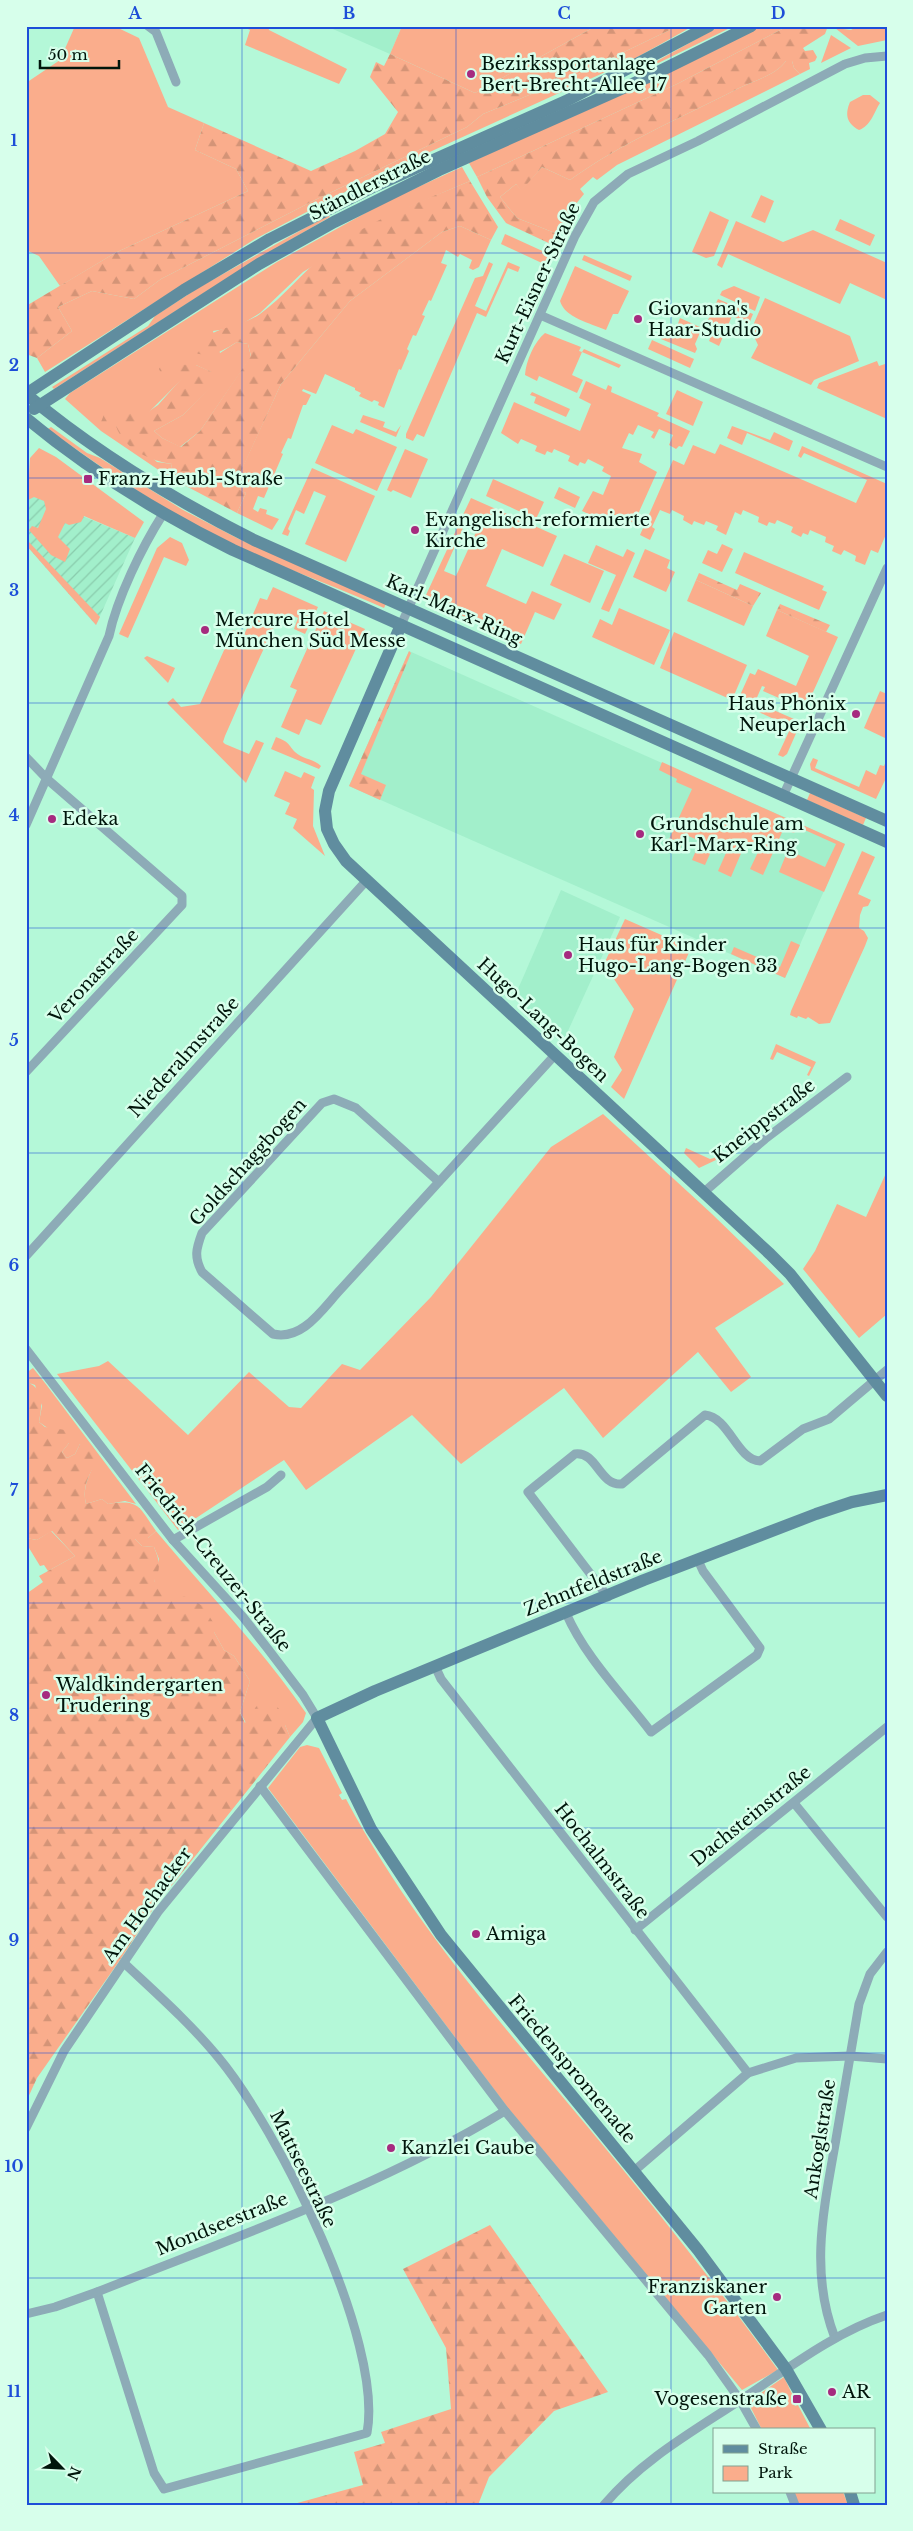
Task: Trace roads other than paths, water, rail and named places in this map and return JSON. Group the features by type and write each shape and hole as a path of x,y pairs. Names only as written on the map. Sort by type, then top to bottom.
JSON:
{"main road":[{"name":"Ständlerstraße","path":"26,394 184,290 270,239 375,186 566,101 709,26"},
{"name":"Ständlerstraße","path":"26,416 39,405 259,264 334,222 439,170 648,77 751,26"},
{"name":"Karl-Marx-Ring","path":"26,394 122,466 207,516 408,609 887,821"},
{"name":"Karl-Marx-Ring","path":"26,416 95,470 163,514 233,550 887,842"},
{"name":"Hugo-Lang-Bogen","path":"401,625 331,783 325,811 327,829 334,844 346,861 790,1274 887,1396"},
{"name":"Zehntfeldstraße","path":"317,1718 340,1706 435,1666 816,1514 852,1502 887,1496"},
{"name":"Friedenspromenade","path":"317,1718 371,1829 441,1935 521,2036 698,2250 786,2369 819,2428"}],"street":[{"path":"148,26 156,32 176,82"},
{"name":"Kurt-Eisner-Straße","path":"401,625 585,215 594,202 620,180 846,64 865,58 887,56"},
{"path":"540,315 887,467"},
{"path":"26,825 109,636 113,615 152,531 163,514"},
{"path":"783,796 887,568"},
{"path":"26,757 47,779"},
{"name":"Veronastraße","path":"26,1072 182,906 184,900 157,873 47,779"},
{"name":"Niederalmstraße","path":"26,1256 367,880"},
{"name":"Goldschaggbogen","path":"439,1182 356,1108 334,1099 322,1103 202,1233 196,1250 196,1260 202,1272 266,1329 282,1336 292,1334 304,1328 327,1305 555,1055"},
{"name":"Kneippstraße","path":"703,1193 731,1166 847,1077"},
{"name":"Friedrich-Creuzer-Straße","path":"28,1354 173,1540 243,1617 304,1695 317,1718"},
{"path":"608,1596 528,1492 575,1454 580,1454 590,1459 608,1482 622,1484 705,1415 716,1418 748,1456 760,1461 803,1429 829,1419 887,1370"},
{"path":"173,1540 267,1487 281,1475"},
{"path":"566,1613 570,1624 592,1656 651,1732 757,1655 760,1648 703,1571 698,1560"},
{"name":"Hochalmstraße","path":"435,1666 441,1679 748,2073"},
{"name":"Am Hochacker","path":"26,2128 64,2051 158,1912 317,1718"},
{"name":"Dachsteinstraße","path":"635,1930 887,1727"},
{"path":"260,1786 505,2111 662,2298 740,2400 756,2428"},
{"path":"794,1803 887,1917"},
{"name":"Ankoglstraße","path":"835,2338 823,2298 820,2276 820,2248 850,2056 863,1990 875,1966 887,1952"},
{"name":"Mattseestraße","path":"97,2292 154,2473 164,2489 367,2434 370,2414 363,2364 334,2272 307,2208 274,2138 219,2058 185,2020 124,1963"},
{"path":"634,2171 748,2073 796,2058 850,2056 887,2059"},
{"name":"Mondseestraße","path":"26,2314 55,2307 97,2292 307,2208 418,2161 505,2111"},
{"path":"604,2505 643,2466 672,2444 835,2338 887,2315"}],"place":[{"name":"Bezirkssportanlage Bert-Brecht-Allee 17","path":"471,74"},
{"name":"Giovanna's Haar-Studio","path":"638,319"},
{"name":"Franz-Heubl-Straße","path":"88,479"},
{"name":"Evangelisch-reformierte Kirche","path":"415,530"},
{"name":"Mercure Hotel München Süd Messe","path":"205,630"},
{"name":"Haus Phönix Neuperlach","path":"856,714"},
{"name":"Edeka","path":"52,819"},
{"name":"Grundschule am Karl-Marx-Ring","path":"640,834"},
{"name":"Haus für Kinder Hugo-Lang-Bogen 33","path":"568,955"},
{"name":"Waldkindergarten Trudering","path":"46,1695"},
{"name":"Amiga","path":"476,1934"},
{"name":"Kanzlei Gaube","path":"391,2148"},
{"name":"Franziskaner Garten","path":"777,2297"},
{"name":"AR","path":"832,2392"},
{"name":"Vogesenstraße","path":"797,2399"}]}
